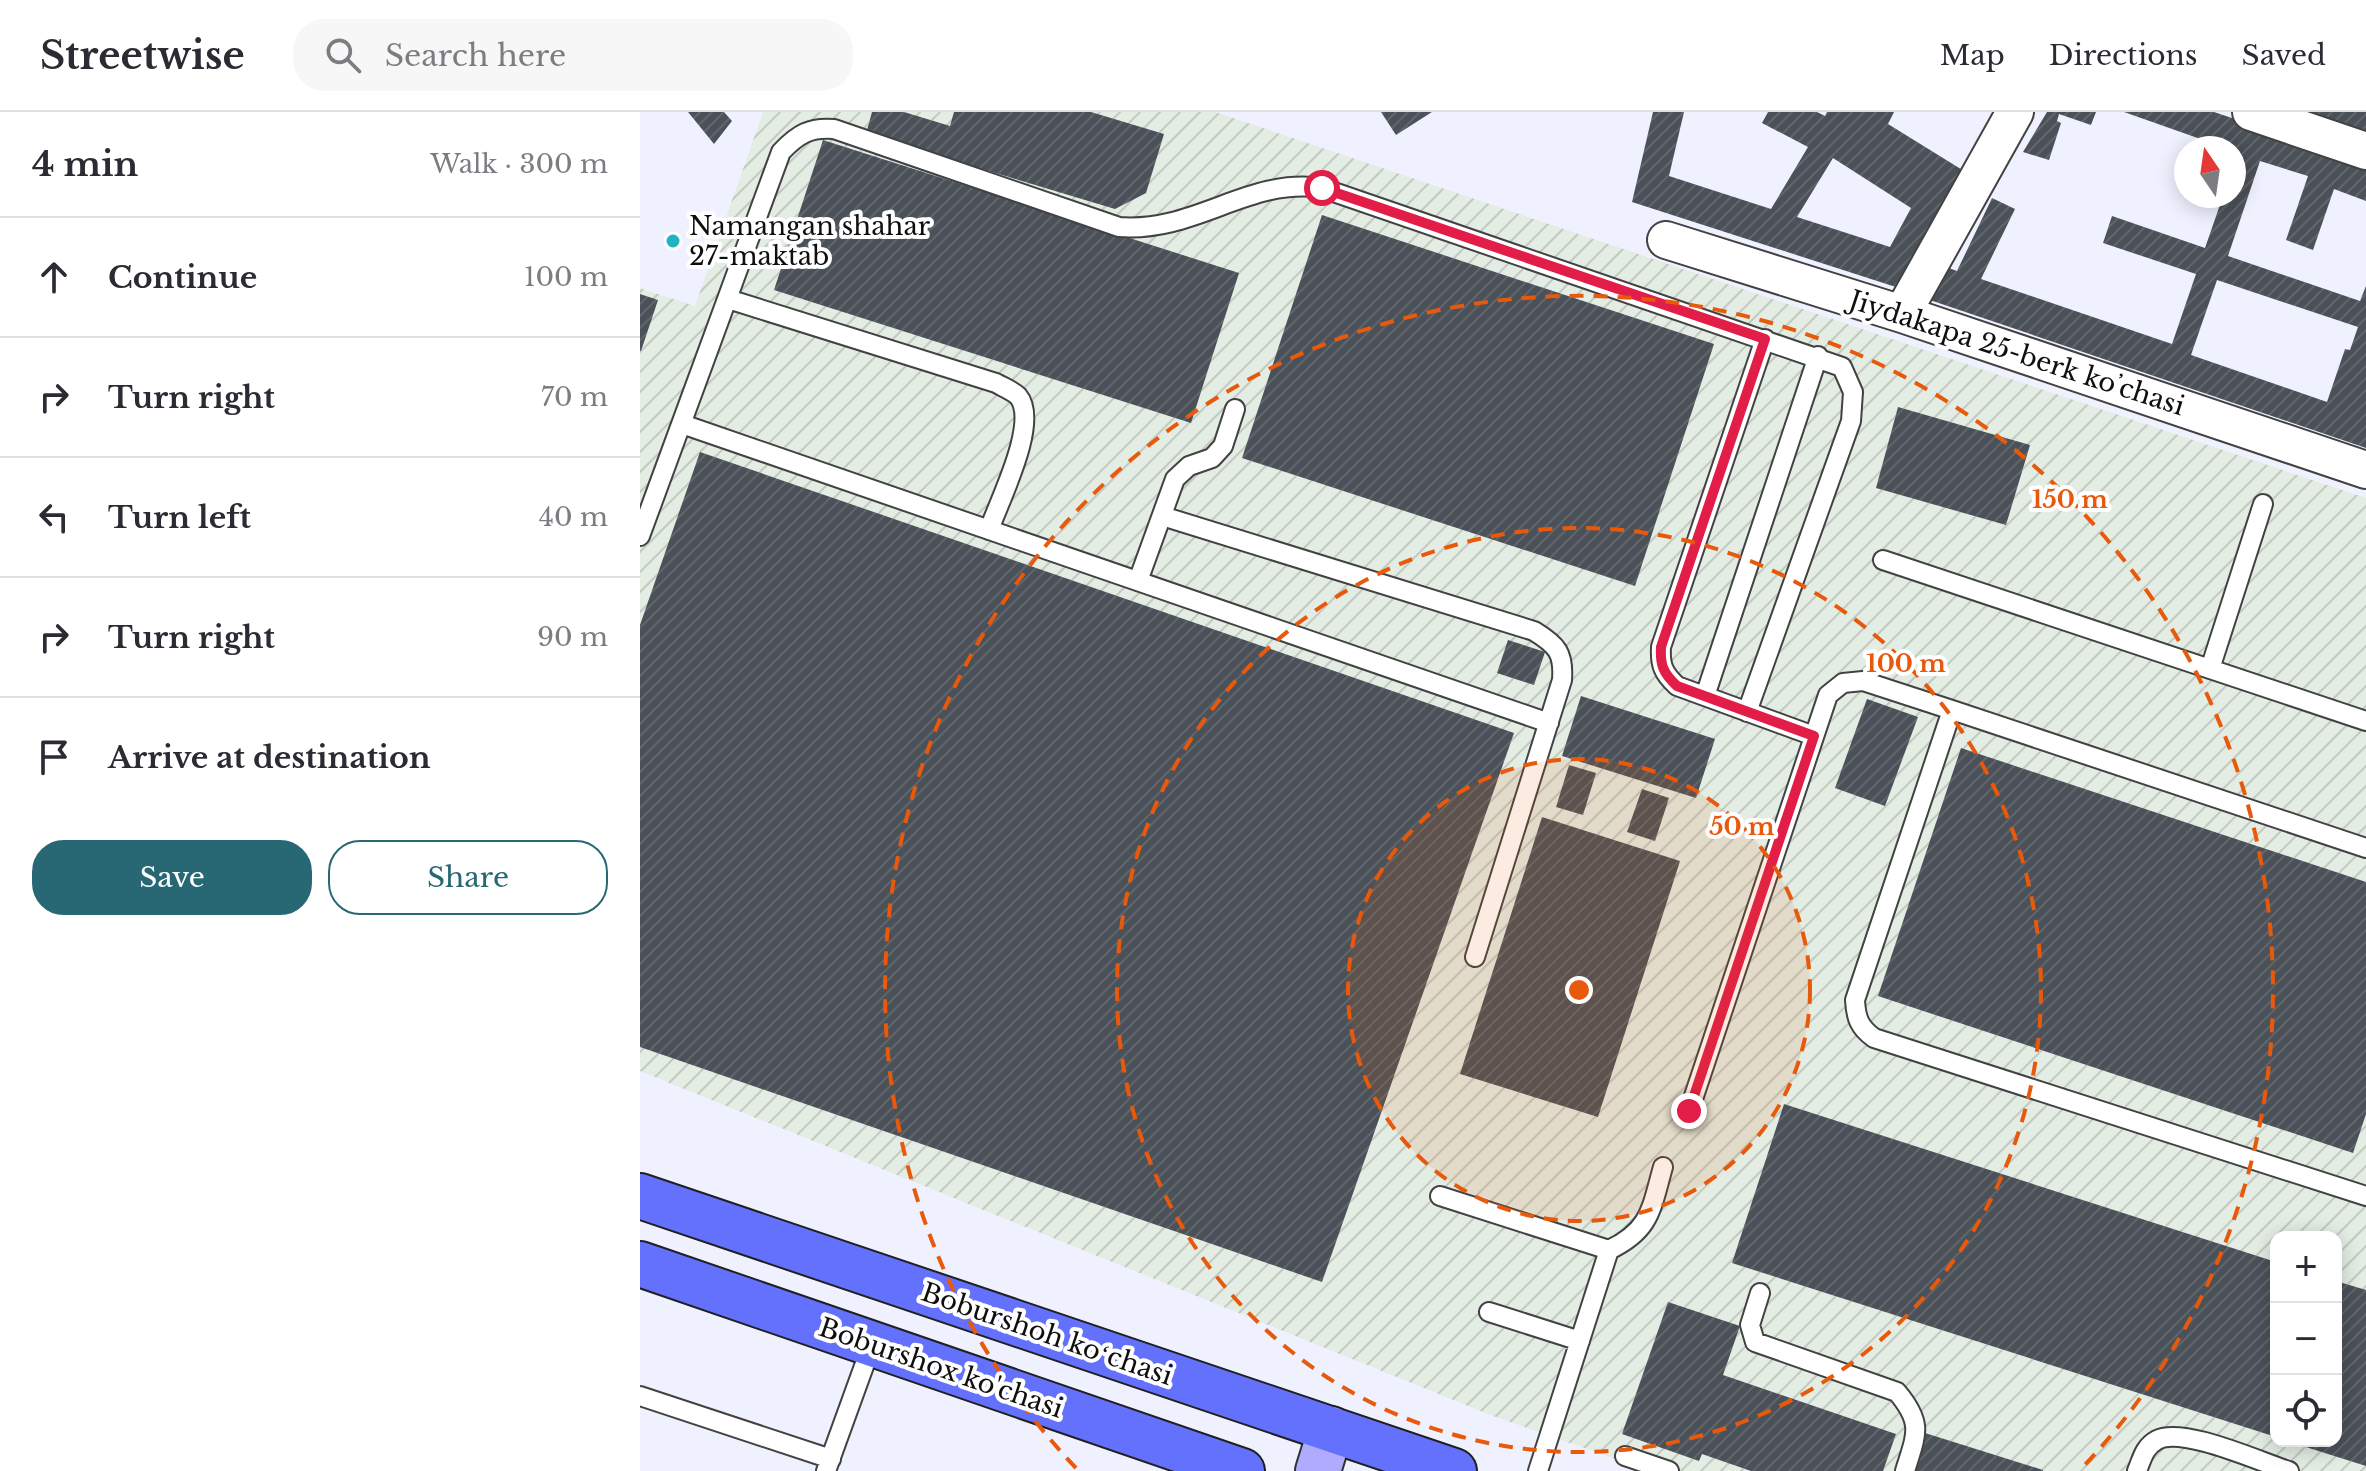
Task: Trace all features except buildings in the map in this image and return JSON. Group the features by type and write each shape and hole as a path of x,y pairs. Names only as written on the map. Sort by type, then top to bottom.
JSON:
{"main road":[{"name":"Boburshoh koʻchasi","path":"640,1196 1454,1471"},
{"name":"Boburshox ko'chasi","path":"640,1264 1242,1471"},
{"path":"1318,1471 1331,1429"}],"street":[{"path":"1902,314 2015,112"},
{"path":"2251,112 2366,151"},
{"name":"Jiydakapa 25-berk koʼchasi","path":"1666,240 1902,314 2366,470"}],"lane":[{"path":"640,536 781,152 796,136 816,128 834,129 1119,227 1164,227 1274,187 1294,184 1322,188 1818,356 1842,367 1849,380 1853,407 1747,712"},
{"path":"728,299 996,383 1018,396 1026,412 1024,434 989,530"},
{"path":"1765,339 1661,647 1660,663 1665,675 1677,686 1814,736"},
{"path":"1705,696 1818,356"},
{"path":"1138,581 1180,471 1212,458 1223,446 1235,409"},
{"path":"682,424 1549,723"},
{"path":"2210,669 2263,504"},
{"path":"1162,516 1534,631 1556,644 1564,660 1562,680 1475,957"},
{"path":"1883,560 2366,721"},
{"path":"1689,1111 1828,695 1843,683 1863,681 2366,848"},
{"path":"1952,710 1855,1000 1856,1018 1863,1030 1874,1038 2366,1196"},
{"path":"1440,1196 1609,1250 1626,1242 1648,1220 1663,1167"},
{"path":"1538,1471 1609,1250"},
{"path":"1760,1293 1750,1325 1755,1342 1897,1392 1912,1409 1918,1430 1905,1471"},
{"path":"1489,1312 1580,1341"},
{"path":"640,1396 828,1465 872,1344"},
{"path":"2137,1471 2145,1449 2155,1441 2181,1436 2289,1471"},
{"path":"1625,1456 1669,1471"}],"shaded area":[{"path":"763,112 1215,112 2366,498 2366,1471 1650,1471 1493,1416 640,1071 640,288 695,306"}],"place":[{"name":"Namangan shahar 27-maktab","path":"673,241"}],"route":[{"path":"1322,188 1765,339 1661,647 1660,663 1665,675 1677,686 1814,736 1689,1111"}]}
